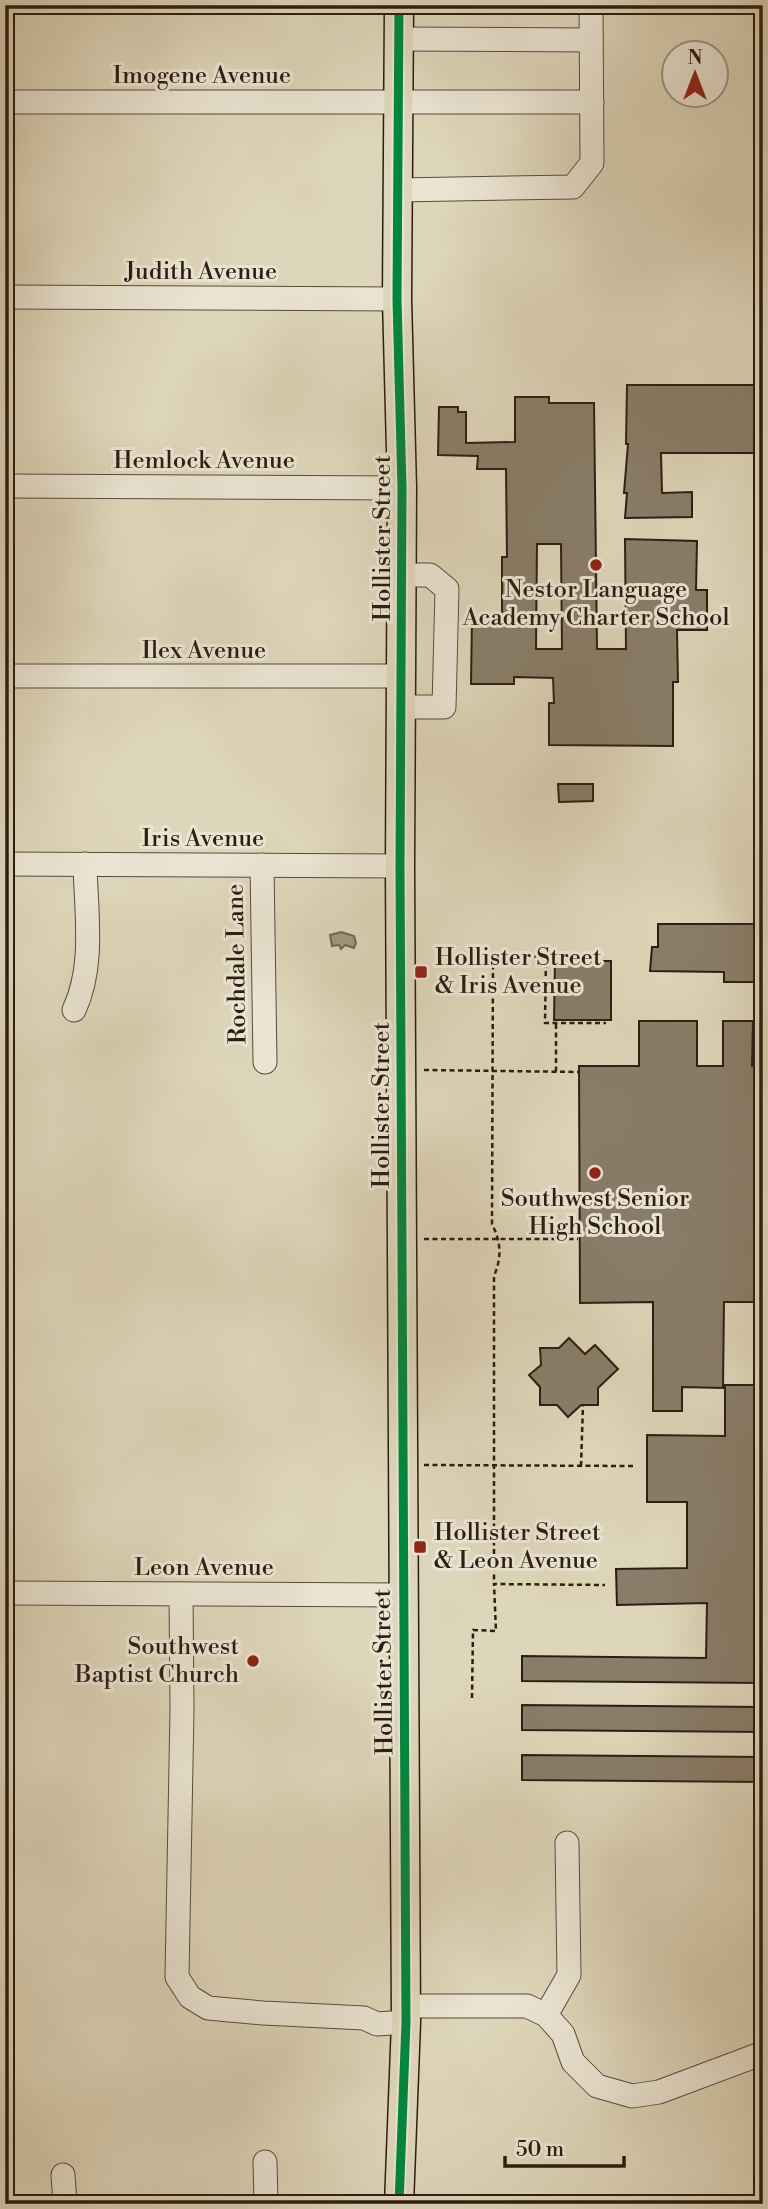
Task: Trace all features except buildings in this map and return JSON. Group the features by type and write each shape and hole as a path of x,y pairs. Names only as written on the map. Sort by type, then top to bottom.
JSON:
{"main road":[{"name":"Hollister Street","path":"399,5 397,299 403,676 400,866 406,2014 399,2204"}],"street":[{"path":"398,190 573,187 592,163 592,5"},
{"path":"399,39 591,40"},
{"name":"Imogene Avenue","path":"5,102 592,102"},
{"name":"Judith Avenue","path":"5,297 397,299"},
{"name":"Hemlock Avenue","path":"5,486 402,488"},
{"path":"402,575 430,575 446,589 444,707 402,707"},
{"name":"Ilex Avenue","path":"5,676 403,676"},
{"name":"Iris Avenue","path":"5,864 400,866"},
{"path":"74,1010 85,976 88,953 86,864"},
{"name":"Rochdale Lane","path":"262,865 265,1062"},
{"name":"Leon Avenue","path":"5,1593 402,1595"},
{"path":"187,1594 196,1767"},
{"path":"187,1594 177,1977 190,1997 208,2008 364,2018 377,2024 406,2014 527,2006 546,2015 563,2034 573,2062 597,2086 632,2096 659,2092 763,2053"},
{"path":"546,2015 569,1975 567,1843"},
{"path":"265,2162 266,2204"},
{"path":"63,2175 65,2204"}],"path":[{"path":"475,956 546,957 545,1023 606,1023"},
{"path":"472,1698 473,1630 496,1631 494,1276 499,1263 499,1239 492,1224 493,957"},
{"path":"556,1024 556,1072"},
{"path":"424,1070 579,1072"},
{"path":"424,1239 578,1239"},
{"path":"581,1466 583,1405"},
{"path":"424,1465 633,1466"},
{"path":"494,1584 605,1585"}],"shaded area":[{"path":"341,932 354,936 354,948 345,945 341,949 339,945 332,946 330,935"}],"cycle path":[{"path":"399,5 397,299 402,488 400,866 406,2022 399,2204"}],"place":[{"name":"Nestor Language Academy Charter School","path":"596,565"},
{"name":"Hollister Street & Iris Avenue","path":"421,972"},
{"name":"Southwest Senior High School","path":"595,1173"},
{"name":"Hollister Street & Leon Avenue","path":"420,1547"},
{"name":"Southwest Baptist Church","path":"253,1661"}]}
